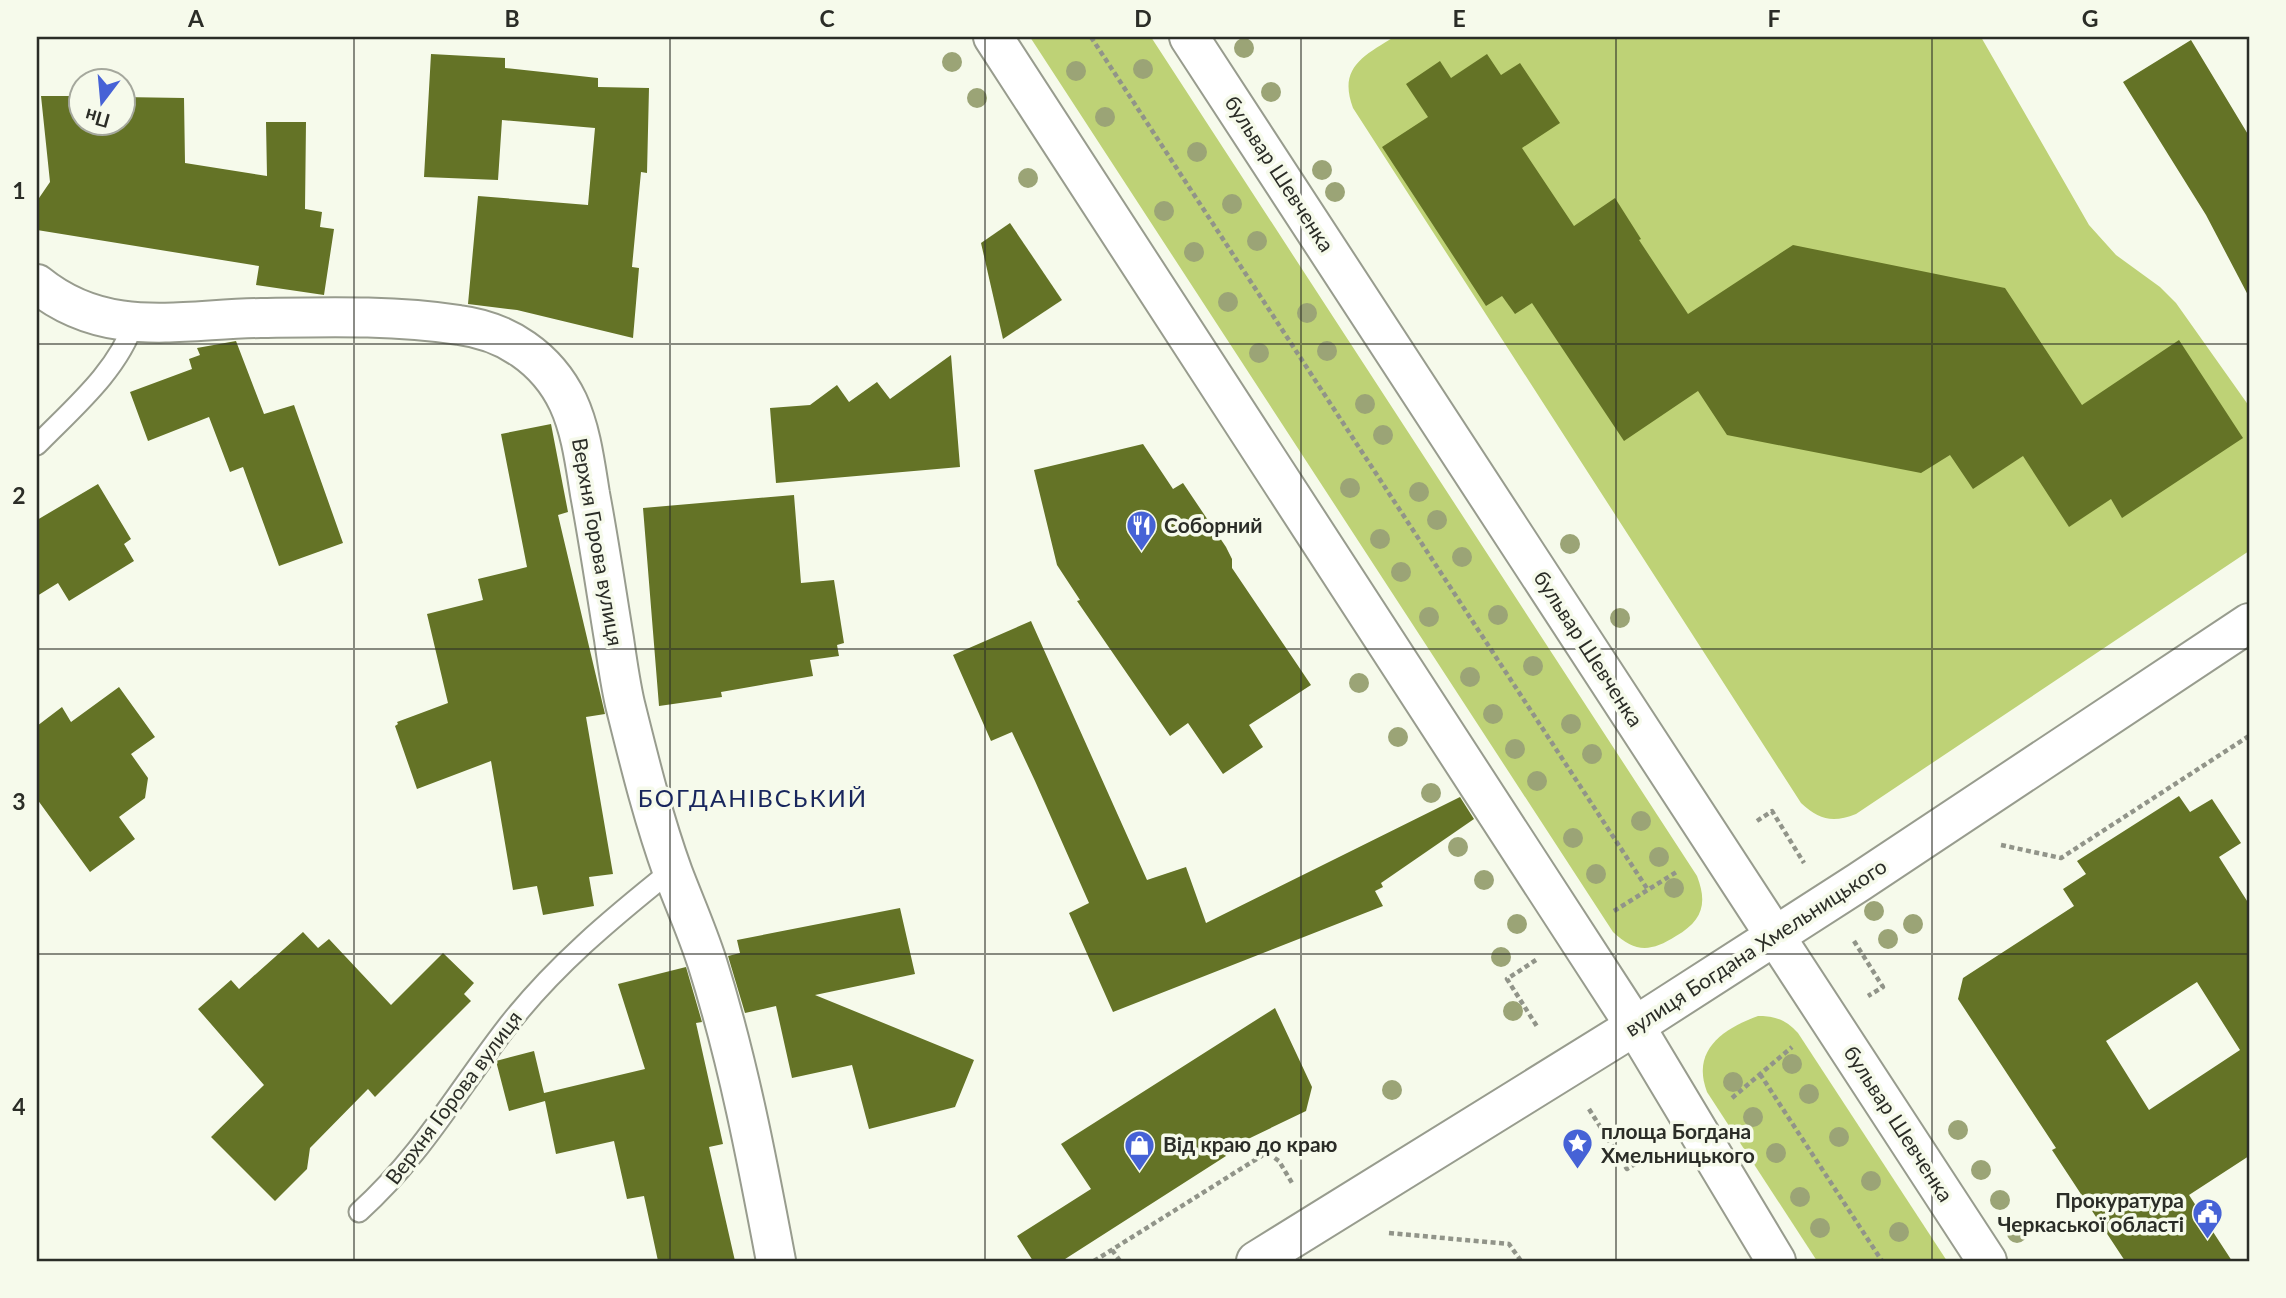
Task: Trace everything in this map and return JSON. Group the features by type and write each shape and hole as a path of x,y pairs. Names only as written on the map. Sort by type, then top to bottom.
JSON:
{"main road":[{"path":"993,37 1635,1026 1776,1261"},
{"name":"бульвар Шевченка","path":"1189,37 1987,1261"},
{"name":"Верхня Горова вулиця","path":"37,284 70,306 88,314 103,319 134,322 183,323 321,317 424,320 464,325 491,332 512,342 545,368 567,401 582,448 624,698 672,870 706,958 738,1069 776,1261"},
{"name":"вулиця Богдана Хмельницького","path":"1256,1261 1635,1026 2249,623"}],"lane":[{"path":"37,445 111,366 128,341 134,322"},
{"name":"Верхня Горова вулиця","path":"359,1212 385,1189 415,1155 531,998 592,935 672,870"}],"path":[{"path":"1091,37 1648,890"},
{"path":"1989,842 2061,858 2249,736"},
{"path":"1751,825 1772,811 1807,868"},
{"path":"1613,911 1680,869"},
{"path":"1852,937 1883,987 1864,999"},
{"path":"1538,1028 1507,979 1544,955"},
{"path":"1728,1101 1795,1045"},
{"path":"1760,1074 1882,1261"},
{"path":"1584,1101 1627,1169 1664,1144"},
{"path":"1094,1261 1253,1159 1269,1154 1279,1161 1307,1229 1510,1244 1521,1261"},
{"path":"1112,1250 1120,1261"}],"green space":[{"path":"1030,37 1151,37 1697,876 1702,903 1697,918 1685,930 1659,945 1643,948 1629,944 1613,932"},
{"path":"1394,37 1981,37 2089,225 2116,255 2160,287 2176,303 2249,406 2249,551 1856,814 1833,819 1814,813 1801,803 1353,108 1349,94 1351,73 1363,57"},
{"path":"1758,1016 1780,1020 1798,1033 1947,1261 1817,1261 1707,1092 1703,1077 1703,1064 1713,1043 1733,1027"}],"building":[{"path":"2191,40 2249,136 2249,297 2206,215 2123,82"},
{"path":"431,54 505,58 505,68 598,78 598,87 649,88 647,173 641,172 632,267 639,268 633,338 517,310 468,304 478,196 588,205 595,128 502,120 498,180 424,177"},
{"path":"1487,54 1501,75 1520,63 1560,123 1522,148 1574,226 1615,198 1688,314 1793,245 2005,288 2082,405 2179,340 2243,438 2122,518 2111,499 2069,527 2023,456 1973,489 1950,455 1921,473 1727,435 1698,391 1624,441 1532,303 1515,314 1502,296 1486,306 1382,147 1428,117 1406,84 1440,61 1451,78"},
{"path":"41,96 66,96 66,136 136,136 136,97 184,98 185,163 267,176 266,122 306,122 305,209 322,212 320,227 334,229 324,295 256,285 259,266 37,230 37,201 50,182"},
{"path":"1010,223 1062,300 1003,339 981,243"},
{"path":"236,341 264,414 294,405 343,543 279,566 243,467 230,472 209,417 148,441 130,392 192,369 189,359 200,355 197,348"},
{"path":"951,355 960,467 776,483 770,408 810,405 837,385 849,402 877,382 890,399"},
{"path":"551,424 568,512 558,515 605,714 586,717 613,874 589,877 594,906 543,915 537,886 513,890 491,761 417,789 395,726 397,722 448,703 427,614 483,600 478,579 527,567 501,434"},
{"path":"1143,444 1173,489 1183,483 1226,547 1232,559 1232,568 1311,685 1249,725 1263,747 1223,774 1188,723 1170,736 1077,601 1080,600 1057,565 1034,470"},
{"path":"98,484 131,539 124,544 134,561 69,601 58,583 37,596 37,520"},
{"path":"794,495 801,583 834,580 844,643 837,645 839,656 810,660 813,676 721,692 722,697 659,706 643,508"},
{"path":"1031,621 1147,880 1186,867 1206,923 1460,797 1474,819 1381,883 1383,887 1375,891 1383,906 1113,1012 1069,913 1089,903 1035,781 1012,732 991,741 953,655"},
{"path":"119,687 155,737 131,754 148,778 145,798 119,817 135,839 90,872 37,799 37,726 62,707 71,722"},
{"path":"2179,796 2190,812 2212,799 2241,843 2219,857 2249,904 2249,1156 2189,1195 2232,1261 2125,1261 2052,1150 2056,1148 1958,999 1963,978 2074,906 2063,889 2086,874 2077,861","holes":["2197,982 2240,1050 2149,1110 2106,1041"]},
{"path":"900,908 915,974 815,995 974,1060 955,1107 869,1129 852,1065 792,1078 776,1006 745,1013 728,956 740,953 737,940"},
{"path":"303,932 318,948 329,939 391,1005 443,953 474,983 464,994 471,1001 375,1097 368,1089 310,1148 307,1169 275,1201 211,1137 264,1085 198,1009 231,980 239,989"},
{"path":"686,967 702,1022 696,1023 723,1144 709,1147 735,1261 658,1261 644,1196 627,1199 614,1141 556,1154 545,1101 509,1111 496,1061 534,1051 544,1093 645,1069 618,984"},
{"path":"1275,1008 1312,1087 1306,1111 1223,1151 1226,1156 1062,1261 1033,1261 1017,1236 1091,1189 1061,1144"}],"place":[{"name":"Соборний","path":"1141,553"},
{"name":"площа Богдана Хмельницького","path":"1578,1171"},
{"name":"Від краю до краю","path":"1140,1172"},
{"name":"Прокуратура Черкаської області","path":"2207,1240"}],"district":[{"name":"БОГДАНІВСЬКИЙ","path":"753,799"}]}
